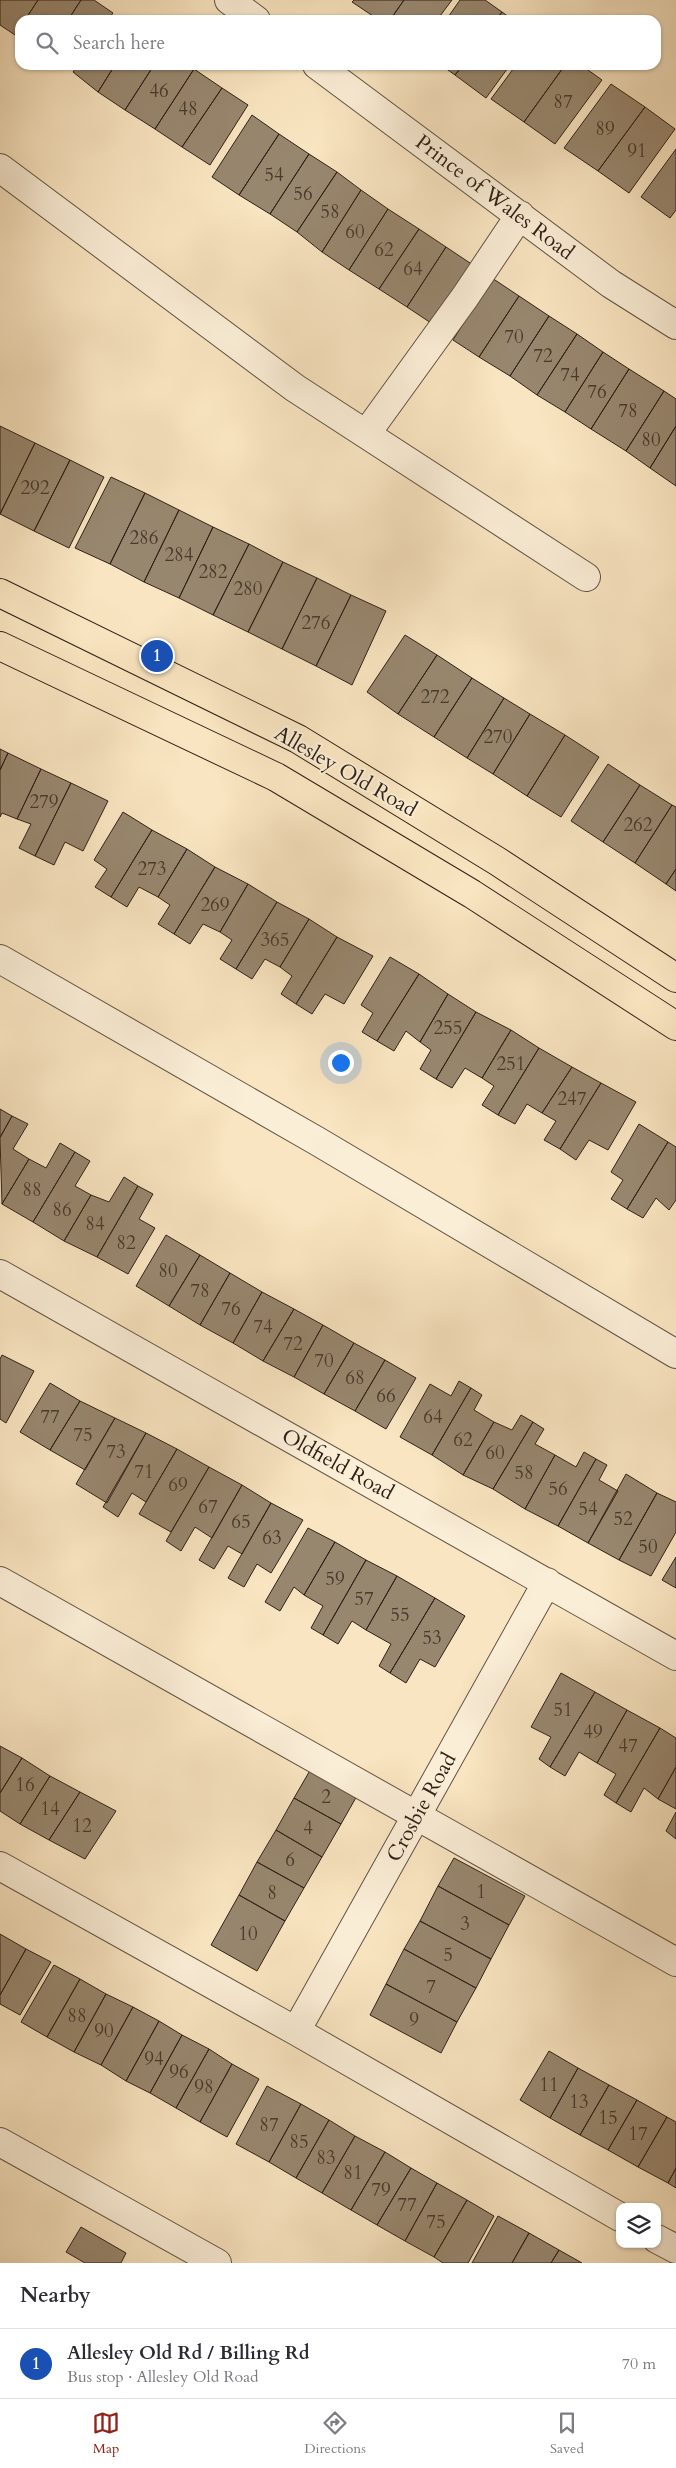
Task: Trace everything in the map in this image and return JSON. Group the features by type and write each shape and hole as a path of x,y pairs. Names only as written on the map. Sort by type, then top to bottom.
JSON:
{"main road":[{"name":"Allesley Old Road","path":"0,592 298,740 497,861 676,978"},
{"name":"Allesley Old Road","path":"0,646 276,777 472,894 676,1026"}],"street":[{"path":"230,0 250,15"},
{"name":"Prince of Wales Road","path":"324,70 611,284 676,325"},
{"path":"0,168 295,388 586,577"},
{"path":"366,434 465,298 520,215"},
{"path":"0,959 317,1141 676,1354"},
{"name":"Oldfield Road","path":"0,1274 676,1656"},
{"path":"0,1581 676,1962"},
{"name":"Crosbie Road","path":"296,2031 547,1582"},
{"path":"0,1866 296,2031 616,2215"},
{"path":"0,2142 217,2263"},
{"path":"661,2240 676,2249"}],"building":[{"path":"0,0 38,0 28,15 15,15 15,35 0,25"},
{"path":"38,0 81,0 71,15 28,15"},
{"path":"81,0 94,0 113,13 112,15 71,15"},
{"path":"354,0 404,0 394,15 372,15 352,2"},
{"path":"404,0 452,0 441,15 394,15"},
{"path":"460,0 485,0 502,12 500,15 450,15"},
{"path":"74,70 112,70 98,92 73,72"},
{"path":"112,70 151,70 125,110 98,92"},
{"path":"151,70 193,70 155,129 125,110"},
{"path":"193,70 222,88 182,147 155,129"},
{"path":"448,70 459,70 455,75"},
{"path":"459,70 506,70 486,98 455,75"},
{"path":"512,70 561,70 524,122 491,99"},
{"path":"561,70 588,70 602,80 555,144 524,122"},
{"path":"611,84 645,107 598,171 564,148"},
{"path":"222,88 248,105 210,165 182,147"},
{"path":"645,107 675,129 629,193 598,171"},
{"path":"252,115 279,134 239,195 212,177"},
{"path":"279,134 309,154 270,214 239,195"},
{"path":"676,149 676,210 670,218 641,197"},
{"path":"309,154 337,172 297,232 270,214"},
{"path":"337,172 361,190 322,252 297,232"},
{"path":"361,190 388,209 349,270 322,252"},
{"path":"388,209 419,229 379,289 349,270"},
{"path":"419,229 446,247 407,307 379,289"},
{"path":"446,247 473,265 434,325 407,307"},
{"path":"492,278 519,296 479,357 453,340"},
{"path":"519,296 549,316 510,376 479,357"},
{"path":"549,316 577,334 537,395 510,376"},
{"path":"577,334 603,352 565,412 537,395"},
{"path":"603,352 629,369 591,429 565,412"},
{"path":"629,369 664,391 626,451 591,429"},
{"path":"664,391 676,399 676,426 650,468 626,451"},
{"path":"0,426 35,443 0,514"},
{"path":"676,426 676,486 650,468"},
{"path":"35,443 70,460 34,531 0,514"},
{"path":"70,460 104,477 69,548 34,531"},
{"path":"111,477 145,493 110,564 75,548"},
{"path":"145,493 179,510 144,582 110,564"},
{"path":"179,510 213,527 179,598 144,582"},
{"path":"213,527 249,544 213,615 179,598"},
{"path":"249,544 283,562 248,632 213,615"},
{"path":"283,562 317,578 282,649 248,632"},
{"path":"317,578 351,595 316,666 282,649"},
{"path":"351,595 386,611 352,685 316,666"},
{"path":"405,635 437,655 398,714 367,692"},
{"path":"437,655 472,678 434,737 398,714"},
{"path":"472,678 504,698 467,758 434,737"},
{"path":"504,698 530,714 493,774 467,758"},
{"path":"530,714 565,735 527,796 493,774"},
{"path":"565,735 599,757 561,817 527,796"},
{"path":"0,749 8,753 0,770"},
{"path":"8,753 41,769 17,819 2,813 0,817 0,770"},
{"path":"608,764 640,785 603,842 571,821"},
{"path":"41,769 71,783 35,856 19,848 31,824 17,819"},
{"path":"71,783 108,801 83,851 65,842 54,865 35,856"},
{"path":"640,785 672,805 635,863 603,842"},
{"path":"672,805 676,807 676,869 666,884 635,863"},
{"path":"123,812 152,830 111,897 95,887 107,869 94,860"},
{"path":"152,830 187,849 158,897 139,887 127,907 111,897"},
{"path":"187,849 215,867 174,934 158,924 170,905 158,897"},
{"path":"215,867 248,884 220,932 203,924 190,944 174,934"},
{"path":"676,869 676,891 666,884"},
{"path":"248,884 277,902 236,969 220,959 232,940 220,932"},
{"path":"277,902 309,919 280,967 265,959 252,979 236,969"},
{"path":"309,919 337,937 296,1004 281,994 292,976 280,967"},
{"path":"337,937 373,956 344,1004 325,994 312,1014 296,1004"},
{"path":"390,957 419,974 377,1041 362,1032 373,1013 361,1005"},
{"path":"419,974 448,994 420,1042 406,1031 394,1051 377,1041"},
{"path":"448,994 476,1012 436,1079 420,1069 431,1050 420,1042"},
{"path":"476,1012 511,1030 482,1078 465,1068 452,1088 436,1079"},
{"path":"511,1030 539,1048 498,1115 482,1105 494,1086 482,1078"},
{"path":"539,1048 572,1067 542,1113 527,1104 515,1124 498,1115"},
{"path":"572,1067 601,1083 560,1149 544,1140 556,1121 542,1113"},
{"path":"601,1083 636,1102 608,1150 589,1140 576,1160 560,1149"},
{"path":"0,1109 12,1116 0,1137"},
{"path":"12,1116 28,1124 13,1149 29,1159 2,1204 0,1138"},
{"path":"639,1124 668,1142 627,1209 611,1199 623,1180 611,1172"},
{"path":"668,1142 676,1147 676,1200 669,1210 656,1198 643,1218 627,1209"},
{"path":"60,1143 75,1152 33,1222 2,1204 29,1159 46,1168"},
{"path":"75,1152 90,1161 75,1186 91,1195 64,1241 33,1222"},
{"path":"124,1177 138,1186 97,1257 64,1241 91,1195 109,1202"},
{"path":"138,1186 153,1194 139,1219 155,1228 128,1274 97,1257"},
{"path":"166,1235 200,1255 169,1306 136,1286"},
{"path":"200,1255 230,1273 200,1325 169,1306"},
{"path":"230,1273 262,1292 233,1343 200,1325"},
{"path":"262,1292 294,1309 263,1361 233,1343"},
{"path":"294,1309 323,1325 294,1377 263,1361"},
{"path":"323,1325 354,1343 324,1394 294,1377"},
{"path":"354,1343 385,1360 355,1411 324,1394"},
{"path":"2,1355 34,1371 6,1423 0,1419 0,1359"},
{"path":"385,1360 416,1378 386,1429 355,1411"},
{"path":"459,1381 471,1388 432,1455 400,1437 430,1384 451,1396"},
{"path":"50,1383 80,1401 50,1450 20,1432"},
{"path":"471,1388 482,1395 474,1410 494,1422 463,1475 432,1455"},
{"path":"80,1401 115,1418 85,1470 50,1450"},
{"path":"521,1415 533,1422 493,1489 463,1475 494,1422 512,1430"},
{"path":"115,1418 146,1433 107,1503 76,1484"},
{"path":"533,1422 544,1429 535,1444 555,1455 525,1509 493,1489"},
{"path":"146,1433 177,1449 146,1502 132,1493 118,1517 103,1507"},
{"path":"177,1449 209,1467 171,1532 139,1514"},
{"path":"584,1452 596,1459 558,1526 525,1509 555,1455 576,1467"},
{"path":"596,1459 607,1465 599,1480 618,1491 588,1543 558,1526"},
{"path":"209,1467 242,1485 212,1538 195,1527 181,1551 166,1541"},
{"path":"626,1474 657,1493 619,1560 588,1543"},
{"path":"242,1485 271,1503 242,1554 228,1546 214,1569 199,1560"},
{"path":"657,1493 676,1502 676,1532 651,1576 619,1560"},
{"path":"271,1503 303,1520 271,1573 257,1564 244,1587 228,1578"},
{"path":"308,1528 335,1542 304,1595 294,1587 280,1611 265,1602"},
{"path":"335,1542 366,1560 323,1635 311,1628 323,1606 304,1595"},
{"path":"676,1557 676,1588 662,1580"},
{"path":"366,1560 397,1576 366,1630 352,1621 338,1644 323,1635"},
{"path":"397,1576 435,1598 390,1673 379,1666 391,1644 366,1630"},
{"path":"435,1598 465,1616 435,1667 420,1659 406,1683 390,1673"},
{"path":"561,1673 595,1692 550,1767 539,1759 551,1737 531,1727"},
{"path":"595,1692 627,1710 597,1763 579,1752 565,1776 550,1767"},
{"path":"627,1710 660,1728 616,1803 604,1795 616,1774 597,1763"},
{"path":"660,1728 676,1738 676,1767 658,1799 644,1788 631,1812 616,1803"},
{"path":"0,1746 22,1758 0,1793"},
{"path":"22,1758 50,1776 20,1824 0,1811 0,1793"},
{"path":"312,1767 358,1794 341,1824 294,1798"},
{"path":"676,1767 676,1809 658,1799"},
{"path":"50,1776 80,1792 49,1840 20,1824"},
{"path":"80,1792 116,1811 85,1859 49,1840"},
{"path":"294,1798 341,1824 322,1857 276,1830"},
{"path":"676,1812 676,1839 666,1831"},
{"path":"276,1830 322,1857 304,1888 257,1862"},
{"path":"454,1858 525,1896 509,1925 438,1886"},
{"path":"257,1862 304,1888 285,1921 239,1895"},
{"path":"438,1886 509,1925 491,1959 420,1921"},
{"path":"239,1895 285,1921 257,1971 211,1945"},
{"path":"420,1921 491,1959 476,1988 404,1949"},
{"path":"0,1934 26,1949 0,1995"},
{"path":"26,1949 51,1962 20,2015 0,2004 0,1995"},
{"path":"404,1949 476,1988 457,2022 386,1984"},
{"path":"54,1965 80,1979 47,2037 21,2022"},
{"path":"80,1979 106,1994 74,2052 47,2037"},
{"path":"386,1984 457,2022 441,2053 370,2015"},
{"path":"106,1994 133,2007 101,2065 74,2052"},
{"path":"133,2007 159,2021 126,2081 101,2065"},
{"path":"159,2021 182,2035 150,2093 126,2081"},
{"path":"182,2035 209,2049 176,2108 150,2093"},
{"path":"209,2049 232,2064 200,2122 176,2108"},
{"path":"549,2051 578,2068 550,2118 520,2100"},
{"path":"232,2064 259,2079 227,2137 200,2122"},
{"path":"578,2068 609,2085 580,2135 550,2118"},
{"path":"609,2085 637,2100 608,2150 580,2135"},
{"path":"267,2086 301,2104 269,2162 236,2144"},
{"path":"637,2100 667,2117 638,2167 608,2150"},
{"path":"301,2104 329,2120 296,2178 269,2162"},
{"path":"667,2117 676,2122 676,2168 668,2183 638,2167"},
{"path":"329,2120 355,2136 322,2193 296,2178"},
{"path":"355,2136 385,2152 351,2210 322,2193"},
{"path":"385,2152 411,2168 377,2225 351,2210"},
{"path":"411,2168 437,2183 405,2241 377,2225"},
{"path":"676,2168 676,2188 668,2183"},
{"path":"437,2183 467,2200 434,2257 405,2241"},
{"path":"467,2200 494,2216 468,2263 443,2263 434,2257"},
{"path":"498,2216 529,2233 512,2263 472,2263"},
{"path":"81,2227 126,2253 121,2263 85,2263 66,2252"},
{"path":"529,2233 559,2250 551,2263 512,2263"},
{"path":"559,2250 582,2263 551,2263"}],"place":[{"name":"Allesley Old Rd / Billing Rd","path":"157,656"}]}
